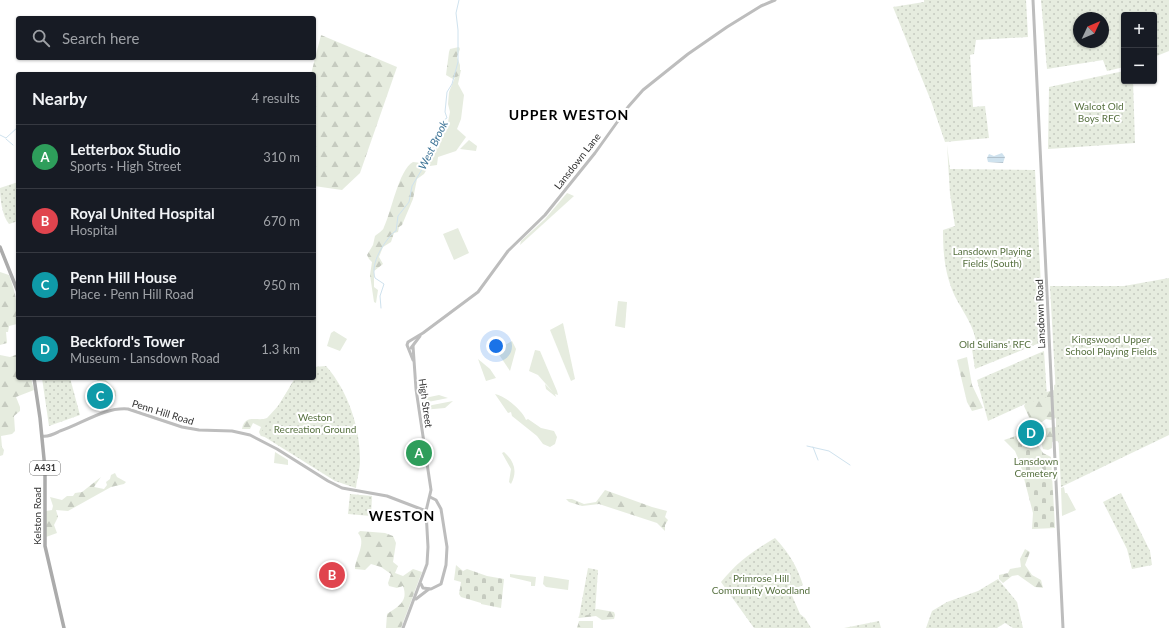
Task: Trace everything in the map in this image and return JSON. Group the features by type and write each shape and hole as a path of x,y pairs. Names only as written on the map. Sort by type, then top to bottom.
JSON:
{"main road":[{"path":"0,247 16,287"},
{"name":"Kelston Road","path":"34,380 42,436 45,476 44,539 47,558 64,628"}],"street":[{"name":"Lansdown Lane","path":"411,341 478,292 508,251 545,215 595,153 628,107 643,90 688,54 727,26 761,6 775,0"},
{"name":"Lansdown Road","path":"1033,0 1063,628"},
{"name":"Lansdown Lane","path":"413,346 423,333"},
{"path":"411,341 413,346 408,347 407,343 411,341"},
{"name":"High Street","path":"403,628 421,584 428,559 426,511 430,496 431,483 416,389 413,346"},
{"name":"High Street","path":"408,347 413,360"},
{"name":"Penn Hill Road","path":"42,436 72,427 107,411 120,408 128,409 191,429 232,431 250,435 342,488 390,496 426,511"},
{"path":"414,601 429,589 440,585 444,579 447,550 441,509 436,500 430,496"},
{"path":"421,584 423,588 429,589"}],"green space":[{"path":"924,0 1026,0 1028,37 976,40 974,54 970,55 973,107 985,106 989,138 945,142 931,101 893,7 924,2"},
{"path":"1041,0 1169,0 1169,51 1157,56 1157,12 1121,12 1121,68 1107,71 1103,60 1047,69"},
{"path":"321,35 397,67 360,173 342,190 316,186 316,72 312,72 315,60 316,60"},
{"path":"459,47 460,49 457,57 460,65 460,75 453,79 446,75 449,52 450,49"},
{"path":"458,70 461,70 458,84 464,95 461,119 457,129 466,137 456,151 438,157 437,165 430,166 427,162 431,158 437,142 448,122 450,112 448,104 449,92"},
{"name":"Walcot Old Boys RFC","path":"1121,72 1121,84 1133,84 1135,143 1048,149 1049,87"},
{"path":"469,140 477,146 476,151 460,149"},
{"name":"Lansdown Playing Fields (South)","path":"947,145 950,169 1035,170 1044,344 1037,344 975,369 972,349 976,341 975,336 969,321 950,285 944,258 943,230 955,226 950,194"},
{"path":"413,162 430,164 424,174 417,179 413,199 402,225 399,227 398,232 394,233 391,242 383,247 379,257 383,264 374,271 374,287 378,290 376,303 374,302 370,275 372,262 367,255 373,245 375,236 382,231 387,220 404,173 408,166"},
{"path":"16,183 16,222 9,224 7,221 3,212 0,188"},
{"path":"567,193 574,196 520,245 521,241 545,219"},
{"path":"458,228 469,253 454,260 443,234"},
{"path":"0,272 9,275 13,288 16,301 16,324 9,326 8,332 6,332 7,343 0,345"},
{"name":"Kingswood Upper School Playing Fields","path":"1169,278 1169,435 1061,487 1050,286 1124,286"},
{"path":"618,301 627,302 625,328 615,326"},
{"path":"563,323 575,379 571,381 550,330"},
{"path":"334,331 347,339 340,351 327,346 331,333"},
{"path":"512,341 516,349 510,371 496,350"},
{"path":"535,350 540,351 557,391 558,395 555,394 556,397 546,389 545,384 553,392 538,375 529,371"},
{"path":"1044,351 1047,397 1025,404 988,421 977,380"},
{"path":"0,355 10,357 16,355 16,380 32,380 34,390 16,397 20,411 14,416 15,431 12,434 1,436 2,447 4,450 3,455 0,456"},
{"path":"967,357 972,385 983,408 972,411 967,402 957,360"},
{"path":"478,359 490,369 496,378 486,381"},
{"name":"Weston Recreation Ground","path":"326,366 334,376 341,387 355,422 358,435 360,460 356,488 335,481 260,434 295,380 316,380 316,367"},
{"path":"42,380 71,380 80,415 49,426"},
{"path":"96,380 106,380 116,391 116,396 112,399 110,391"},
{"path":"294,380 301,380 270,438 261,436 259,432 261,427 253,423 250,429 242,429 246,421 267,418 279,405"},
{"path":"1057,384 1061,442 1052,442 1052,448 1048,450 1043,449 1039,434 1047,428 1056,427 1056,418 1051,420 1046,419 1034,428 1024,406 1029,400 1054,390 1054,385"},
{"path":"495,394 514,404 526,420 528,419 541,428 554,431 557,437 555,444 550,447 543,444 537,436 512,416 511,412 508,413"},
{"path":"439,395 448,398 423,403 420,401 420,399"},
{"path":"453,401 445,408 422,410 422,407"},
{"name":"Lansdown Cemetery","path":"1027,432 1032,443 1036,442 1043,453 1051,457 1055,528 1032,529 1033,513 1020,463 1015,451 1004,440"},
{"path":"275,452 288,460 288,465 274,463"},
{"path":"504,452 514,466 514,475 511,484 509,482 511,469 502,453"},
{"path":"115,473 117,477 126,482 124,484 111,487 68,511 56,510 58,517 54,525 57,533 46,537 46,511 52,510 53,506 50,497 62,500 67,496 73,496 75,493 82,492 101,477 94,487 104,489 107,485 106,482 110,479 111,475"},
{"path":"1064,487 1065,493 1067,493 1076,510 1062,516 1061,488"},
{"path":"605,490 667,511 665,517 668,520 665,525 665,531 657,523 599,504 582,506 569,502 566,499 572,499 584,504 596,502"},
{"path":"1121,493 1150,551 1152,565 1132,569 1127,549 1103,502"},
{"path":"350,494 372,496 371,516 348,514"},
{"path":"360,531 385,533 393,536 396,543 393,562 398,566 395,573 403,576 413,569 422,572 401,628 386,628 387,614 398,606 403,600 403,586 397,588 389,586 388,583 391,574 381,567 371,564 365,570 355,569 361,546 358,533"},
{"name":"Primrose Hill Community Woodland","path":"775,538 792,560 801,578 803,585 790,591 800,614 805,618 811,628 754,628 721,582 746,557"},
{"path":"1025,549 1030,552 1025,565 1032,575 1041,580 1043,588 1035,587 1018,575 1012,576 1003,583 999,579 999,575 1008,573 1010,569 1021,567 1020,559"},
{"path":"456,565 463,571 467,569 487,576 504,579 501,608 481,604 461,597 459,594 461,582 454,580"},
{"path":"588,568 598,570 595,613 579,617"},
{"path":"510,574 536,577 535,586 531,586 531,582 510,577"},
{"path":"544,576 569,580 568,590 546,587 543,584"},
{"path":"998,579 1017,602 1023,628 1013,628 1005,623 997,628 926,628 932,611 947,602 978,591"},
{"path":"597,609 614,612 614,619 602,620 596,616 578,617"},
{"path":"579,621 593,621 593,628 577,628"},
{"path":"879,621 881,628 844,628"}],"water":[{"path":"1002,153 1005,157 1003,163 988,162 987,158 989,154 994,156"}],"waterway":[{"name":"West Brook","path":"381,308 380,296 384,284 375,278 374,266 376,259 386,241 396,231 398,216 409,202 412,186 430,156 436,138 440,133 442,121 447,118 445,112 447,92 452,84 458,62 458,30 456,13 459,0"},
{"path":"0,135 6,138 16,129"},
{"path":"6,139 13,145"},
{"path":"807,446 829,451 850,465"},
{"path":"813,447 818,460"}],"place":[{"name":"Penn Hill House","path":"100,396"},
{"name":"Beckford's Tower","path":"1031,433"},
{"name":"Letterbox Studio","path":"419,453"},
{"name":"Royal United Hospital","path":"332,575"}],"district":[{"name":"UPPER WESTON","path":"569,115"},
{"name":"WESTON","path":"402,516"}],"park label":[{"name":"Old Sulians' RFC","path":"995,344"}]}
